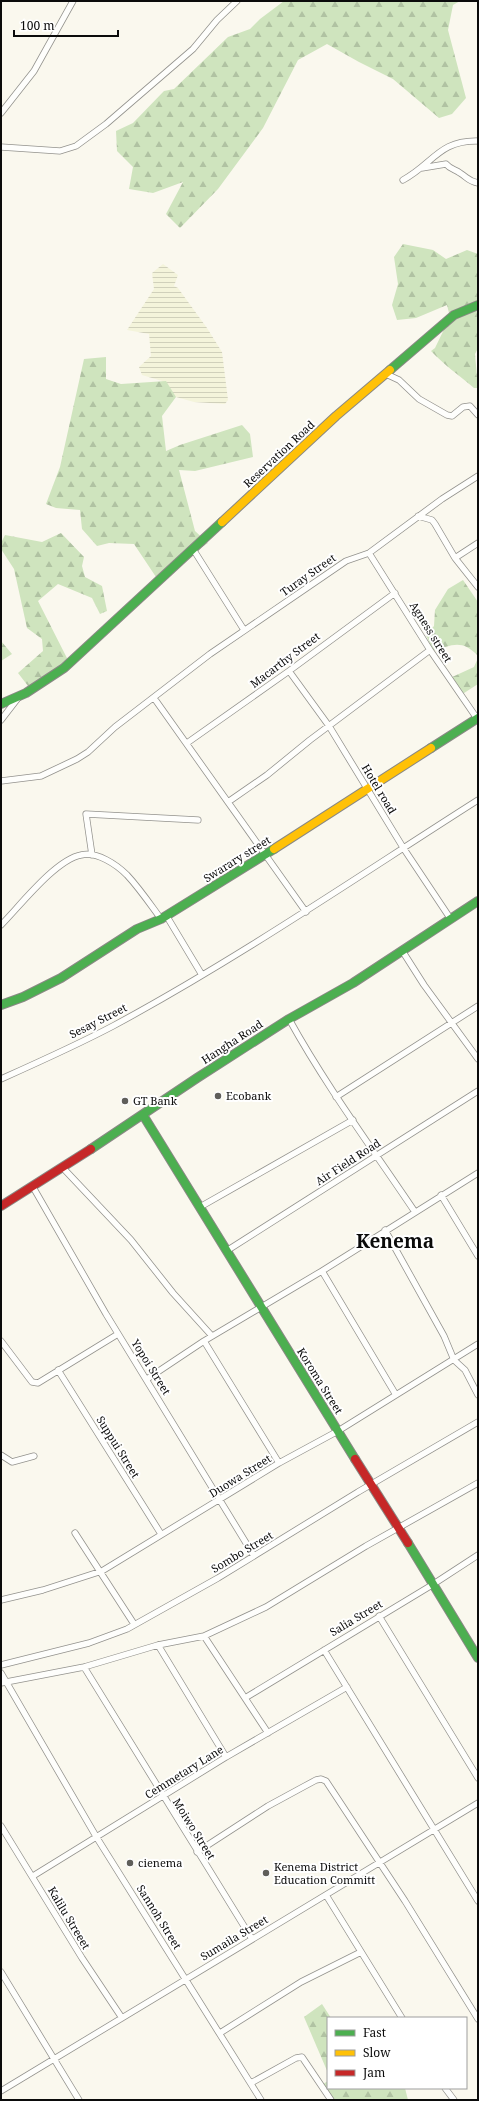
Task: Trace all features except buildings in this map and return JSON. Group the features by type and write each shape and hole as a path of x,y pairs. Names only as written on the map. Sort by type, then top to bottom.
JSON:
{"main road":[{"name":"Reservation Road","path":"1,704 19,696 54,675 104,631 336,416 454,315 478,305"},
{"name":"Swarary street","path":"1,1005 23,997 61,978 137,929 164,917 265,855 367,788 478,719"},
{"name":"Hangha Road","path":"1,1206 63,1168 197,1078 289,1019 353,983 403,952 450,918 478,901"},
{"name":"Koroma Street","path":"143,1115 228,1250 261,1308 372,1484 432,1585 478,1658"}],"street":[{"path":"1,113 34,71 73,1"},
{"path":"1,147 60,151 76,146 106,124 193,49 217,20 237,1"},
{"path":"403,180 422,168 439,151 450,145 466,140 478,141"},
{"path":"422,168 446,164 452,171 460,172 466,179 478,183"},
{"path":"386,374 399,380 422,401 447,415 452,416 460,409 470,406 478,415"},
{"name":"Turay Street","path":"1,781 41,776 77,760 115,727 192,667 244,630 346,561 370,552 418,516 478,476"},
{"path":"418,516 432,520 455,558 478,587"},
{"path":"455,558 478,543"},
{"path":"193,549 244,630"},
{"name":"Agness street","path":"370,552 430,650 478,719"},
{"name":"Macarthy Street","path":"187,743 289,671 395,593"},
{"path":"228,802 267,775 430,650"},
{"name":"Hotel road","path":"289,671 329,726 404,849 450,918"},
{"path":"1,720 19,696"},
{"path":"154,698 306,912"},
{"name":"Sesay Street","path":"1,1079 88,1039 202,975 306,912 358,876 404,849 478,800"},
{"path":"92,855 86,814 198,820"},
{"path":"1,925 44,880 61,866 82,854 92,855 116,866 141,890 164,917 202,975"},
{"path":"403,952 424,985 478,1058"},
{"path":"336,1097 478,1006"},
{"path":"289,1019 309,1055 336,1097 415,1212"},
{"name":"Air Field Road","path":"228,1250 478,1091"},
{"path":"200,1207 353,1120"},
{"path":"63,1168 131,1240 177,1298 212,1336"},
{"path":"147,1379 212,1336 322,1271 385,1230 478,1173"},
{"name":"Yopoi Street","path":"33,1187 118,1334 221,1499 254,1556"},
{"path":"442,1195 478,1256"},
{"path":"385,1230 444,1336 454,1360 465,1370 478,1394"},
{"path":"322,1271 396,1394"},
{"path":"1,1341 32,1382 38,1384 58,1370 118,1334"},
{"path":"204,1341 279,1463"},
{"name":"Duowa Street","path":"1,1600 43,1590 102,1571 279,1463 338,1431 478,1344"},
{"name":"Suppui Street","path":"58,1370 162,1534"},
{"name":"Sombo Street","path":"1,1665 89,1643 121,1632 254,1556 372,1484 478,1422"},
{"path":"1,1455 12,1462 34,1456"},
{"path":"4,1682 84,1667 158,1645 204,1636 266,1608 366,1546 478,1482"},
{"path":"75,1533 102,1571 134,1624"},
{"name":"Salia Street","path":"245,1698 432,1585 478,1555"},
{"path":"379,1616 478,1778"},
{"path":"204,1636 268,1733"},
{"path":"158,1645 226,1757"},
{"path":"324,1650 478,1901"},
{"name":"Moiwo Street","path":"84,1667 252,1939"},
{"name":"Sannoh Street","path":"1,1673 4,1682 97,1838 261,2100"},
{"name":"Cemmetary Lane","path":"33,1876 97,1838 226,1757 347,1687"},
{"path":"197,1852 268,1806 316,1780 321,1779 330,1786 478,2019"},
{"name":"Sumaila Street","path":"1,2091 326,1894 380,1864 478,1803"},
{"name":"Kalilu Streeet","path":"1,1826 82,1958 122,2018"},
{"path":"326,1894 401,2017"},
{"path":"220,2033 301,1982 331,1965 361,1952"},
{"path":"1,1972 79,2100"},
{"path":"251,2083 302,2056 331,2100"},
{"path":"446,2089 454,2100"}],"green space":[{"path":"284,1 460,1 453,5 448,30 466,98 452,114 439,118 393,79 327,44 298,60 263,128 218,189 180,228 166,214 183,182 153,193 129,189 133,167 117,151 116,131 133,123 164,91 174,89 228,37 250,29 260,19"},
{"path":"403,244 433,250 446,259 467,250 478,254 478,348 475,354 478,388 474,388 431,351 435,348 450,317 447,305 416,318 397,320 392,305 398,284 394,257"},
{"path":"163,264 178,275 174,286 178,288 207,328 222,352 228,400 225,404 194,402 176,397 162,381 142,375 139,367 151,356 149,334 127,330 154,289 152,273"},
{"path":"106,357 106,379 121,384 166,381 176,397 162,416 166,451 242,425 250,434 253,457 195,471 179,470 195,531 208,543 156,577 134,544 109,543 97,546 82,529 80,510 56,508 46,504 60,467 84,359"},
{"path":"61,533 84,557 82,566 85,577 102,586 107,611 100,614 92,598 58,584 38,601 71,666 28,686 18,673 43,651 42,639 27,628 14,569 1,549 1,543 5,535 42,542"},
{"path":"463,580 478,602 478,656 462,645 451,645 433,651 426,635 434,626 435,610 448,589"},
{"path":"1,641 12,654 1,661"},
{"path":"478,658 478,684 461,695 450,678 474,667"},
{"path":"322,2004 330,2017 327,2017 327,2071 304,2017"},
{"path":"327,2082 327,2089 405,2089 408,2100 334,2100 323,2084"}],"traffic: fast":[{"path":"390,370 454,315 478,305"},
{"path":"1,704 26,693 64,668 222,522"},
{"path":"431,748 478,718"},
{"path":"1,1005 23,997 61,978 137,929 161,919 274,849"},
{"path":"91,1149 289,1019 353,983 478,901"},
{"path":"143,1115 355,1459"},
{"path":"408,1543 478,1658"}],"traffic: slow":[{"path":"222,522 336,416 390,370"},
{"path":"274,849 431,748"}],"traffic: jam":[{"path":"1,1206 91,1149"},
{"path":"355,1459 408,1543"}],"place":[{"name":"Ecobank","path":"218,1096"},
{"name":"GT Bank","path":"125,1101"},
{"name":"cienema","path":"130,1863"},
{"name":"Kenema District Education Committ","path":"266,1873"}],"district":[{"name":"Kenema","path":"395,1241"}]}
